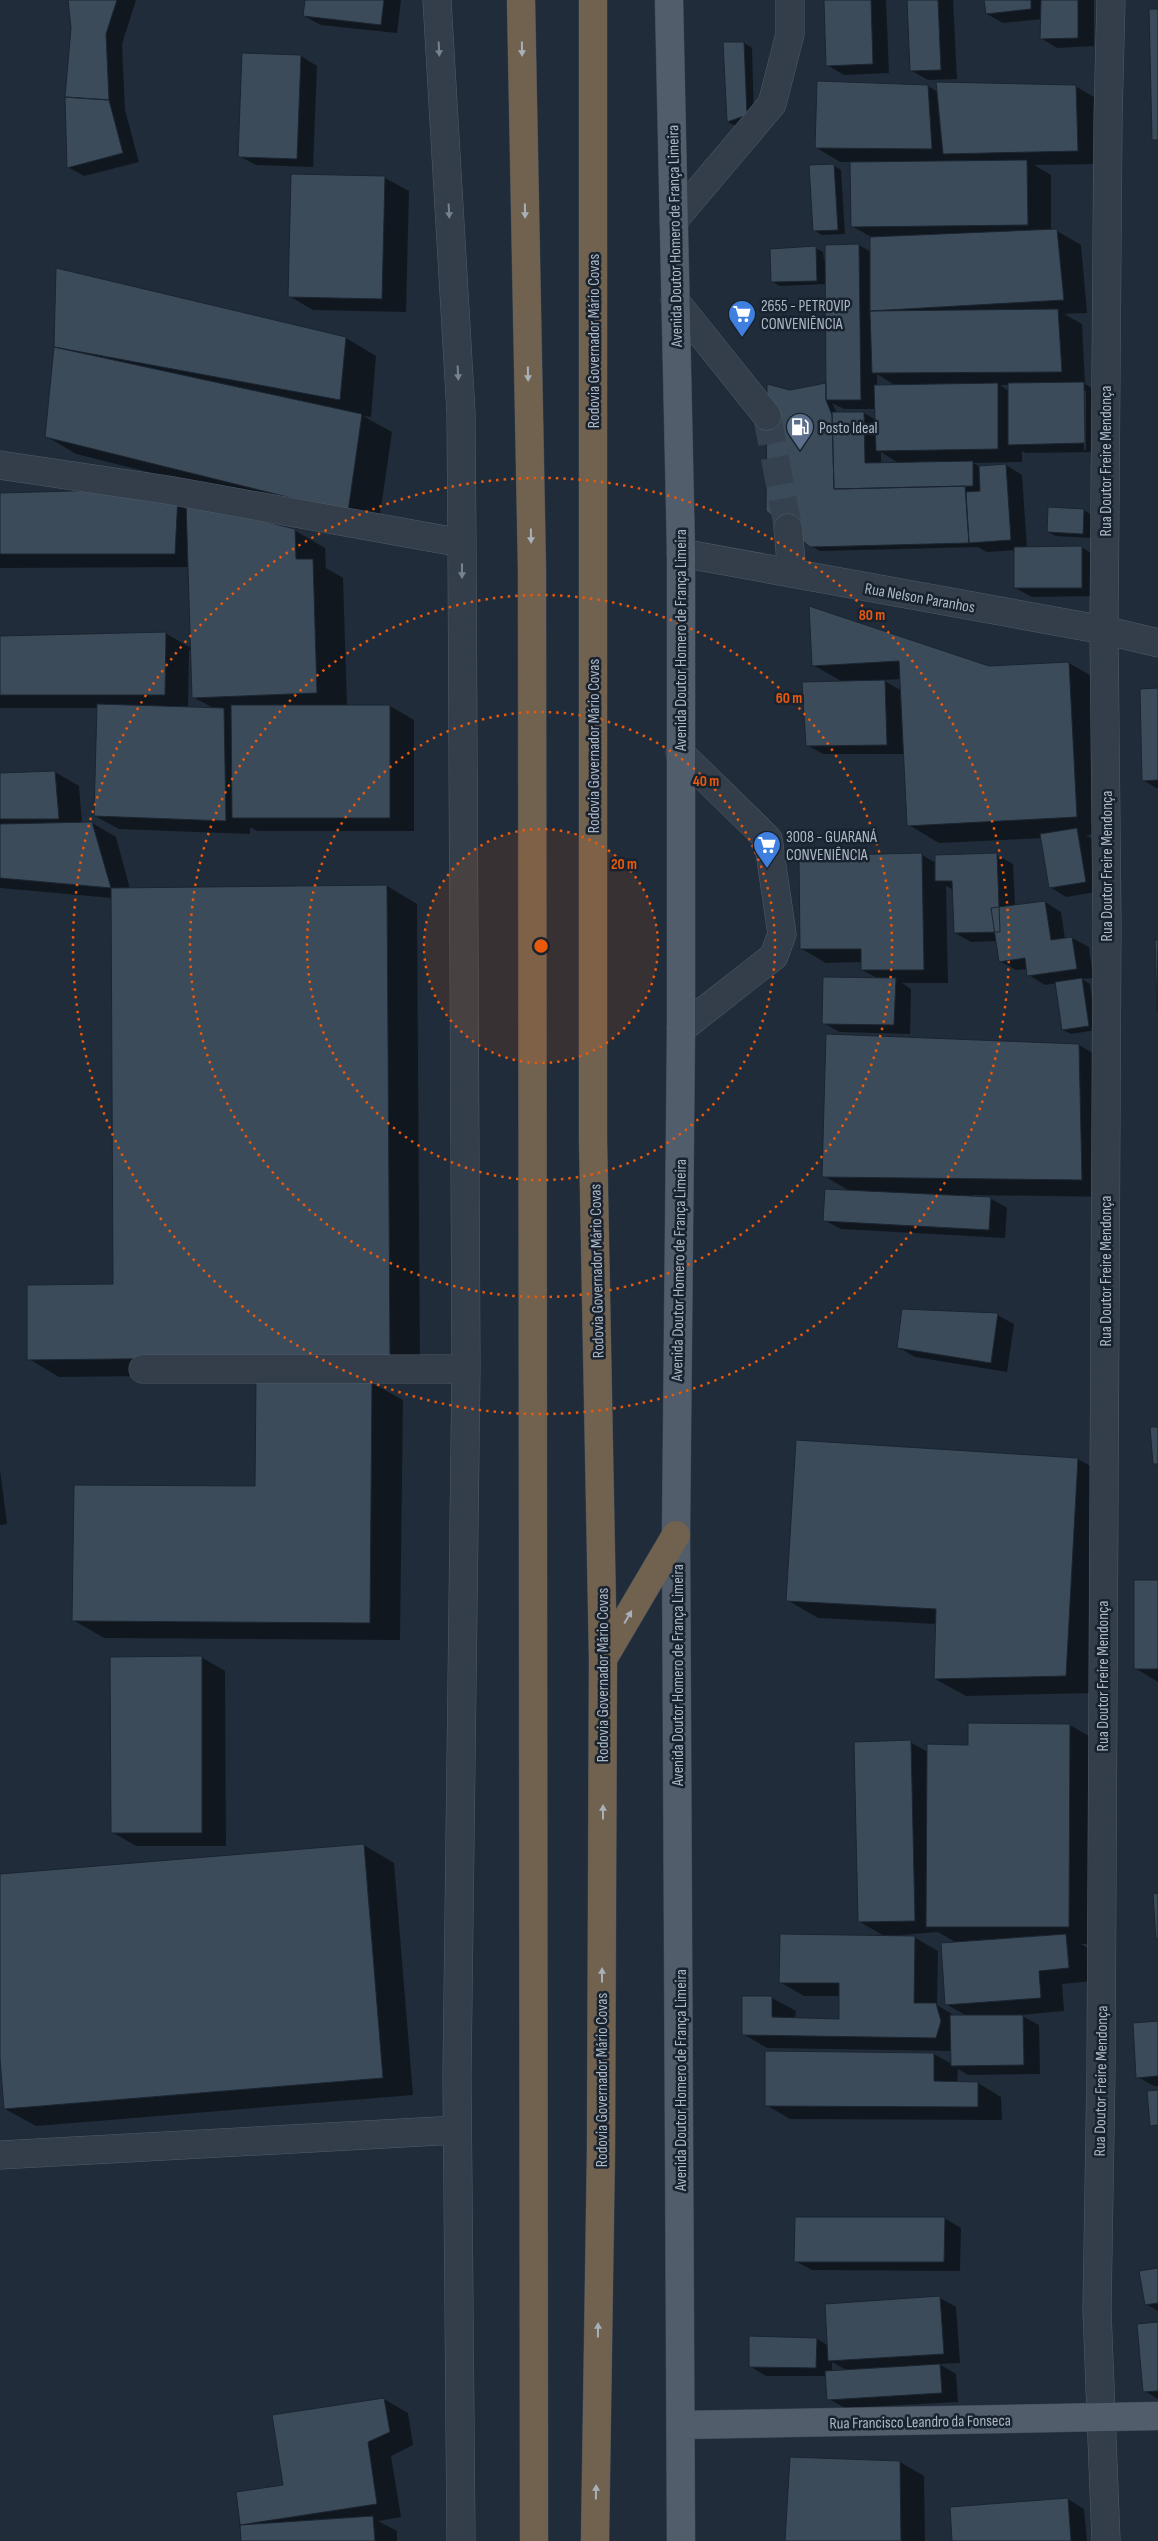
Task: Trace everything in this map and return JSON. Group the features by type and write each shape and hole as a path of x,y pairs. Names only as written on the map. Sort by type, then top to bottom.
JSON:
{"highway":[{"path":"521,0 532,570 534,2541"},
{"name":"Rodovia Governador Mário Covas","path":"593,0 593,1139 603,1659 601,2149 595,2541"},
{"path":"603,1659 676,1535"}],"main road":[{"name":"Avenida Doutor Homero de França Limeira","path":"669,0 681,553 681,1028 676,1535 682,2425 681,2541"},
{"name":"Rua Francisco Leandro da Fonseca","path":"682,2425 1158,2416"}],"street":[{"path":"437,0 460,413 462,543 466,1370 457,2130 461,2541"},
{"path":"674,220 772,104 790,34 790,0"},
{"name":"Rua Doutor Freire Mendonça","path":"1106,2541 1097,2310 1101,2070 1107,924 1104,630 1108,129 1111,0"},
{"path":"675,301 767,416"},
{"path":"0,465 168,490 462,543"},
{"path":"788,528 792,573"},
{"name":"Rua Nelson Paranhos","path":"681,553 1104,630 1158,643"},
{"path":"680,753 768,839 782,934 774,956 681,1028"},
{"path":"143,1369 466,1370"},
{"path":"0,2156 457,2130"}],"building":[{"path":"68,0 117,0 106,34 109,100 65,97 71,28"},
{"path":"305,0 384,0 381,25 303,16"},
{"path":"824,0 871,0 873,64 826,66"},
{"path":"907,0 938,0 941,70 910,71"},
{"path":"984,0 1031,0 1031,9 986,14"},
{"path":"1041,0 1078,0 1078,38 1040,39"},
{"path":"1149,9 1158,9 1158,140 1152,140"},
{"path":"723,42 744,42 747,115 727,122"},
{"path":"242,53 301,55 297,159 238,157"},
{"path":"817,81 928,85 932,149 815,148"},
{"path":"936,82 1076,85 1078,151 943,154"},
{"path":"65,97 109,100 123,153 67,168"},
{"path":"1027,160 1028,225 851,227 850,162"},
{"path":"834,164 838,230 813,231 809,165"},
{"path":"291,174 385,176 382,299 288,297"},
{"path":"1057,229 1064,300 870,311 870,237"},
{"path":"859,244 861,400 826,400 825,245"},
{"path":"816,246 817,281 771,282 770,249"},
{"path":"56,268 346,337 340,400 54,347"},
{"path":"1058,309 1062,372 872,373 870,311"},
{"path":"54,347 362,414 348,512 45,437"},
{"path":"1084,382 1085,443 1008,445 1008,383"},
{"name":"Posto Ideal","path":"826,383 826,400 832,415 834,489 965,486 969,543 810,547 766,511 767,384 790,390"},
{"path":"998,383 998,449 876,451 874,385"},
{"path":"832,412 864,412 865,463 973,461 973,486 834,489"},
{"path":"1006,464 1011,540 969,543 966,492 980,491 979,466"},
{"path":"144,489 178,496 175,554 0,554 0,493"},
{"path":"186,502 295,529 296,559 313,559 317,693 192,698"},
{"path":"1048,507 1084,509 1083,534 1047,532"},
{"path":"1082,546 1082,588 1014,588 1014,547"},
{"path":"809,606 989,666 1069,662 1077,817 907,826 899,661 812,666"},
{"path":"166,632 165,695 0,695 0,636"},
{"path":"885,680 887,745 806,746 802,682"},
{"path":"1158,688 1158,780 1142,781 1140,689"},
{"path":"97,704 224,708 226,821 94,816"},
{"path":"231,705 390,705 390,818 232,818"},
{"path":"55,771 59,819 0,819 0,773"},
{"path":"92,822 111,888 0,878 0,824"},
{"path":"1077,828 1086,882 1049,888 1040,834"},
{"path":"922,853 924,970 861,970 861,949 800,949 799,856"},
{"path":"997,853 1000,932 954,933 952,881 935,881 935,855"},
{"path":"387,885 390,1356 27,1360 27,1285 113,1284 111,888"},
{"path":"1045,901 1051,940 1072,937 1077,969 1027,976 1025,958 999,962 991,908"},
{"path":"1155,940 1158,940 1157,1013"},
{"path":"823,977 896,978 894,1025 822,1024"},
{"path":"1082,978 1089,1026 1062,1030 1055,982"},
{"path":"826,1034 1079,1044 1082,1180 822,1177"},
{"path":"825,1189 991,1197 989,1230 823,1221"},
{"path":"902,1309 998,1313 991,1363 897,1348"},
{"path":"256,1380 372,1381 370,1623 72,1621 74,1485 255,1486"},
{"path":"1150,1427 1158,1427 1158,1464 1153,1464"},
{"path":"796,1440 1078,1458 1066,1676 934,1679 936,1609 786,1601"},
{"path":"1134,1580 1158,1580 1158,1669 1134,1669"},
{"path":"202,1656 202,1833 111,1833 110,1657"},
{"path":"968,1723 1070,1724 1069,1927 926,1927 927,1744 968,1745"},
{"path":"911,1740 915,1921 858,1922 854,1742"},
{"path":"364,1844 383,2078 4,2109 0,2059 0,1874"},
{"path":"1158,1893 1158,1938 1156,1939 1153,1894"},
{"path":"780,1934 915,1936 914,2003 936,2003 941,2021 936,2038 742,2035 742,1996 772,1996 772,2017 839,2019 839,1983 779,1983"},
{"path":"1066,1934 1069,1968 1039,1971 1041,1998 945,2005 941,1943"},
{"path":"950,2015 1023,2015 1024,2065 951,2066"},
{"path":"1158,2021 1158,2076 1136,2078 1133,2023"},
{"path":"765,2051 934,2053 934,2081 978,2082 978,2107 765,2106"},
{"path":"1158,2090 1158,2125 1150,2126 1147,2091"},
{"path":"795,2217 945,2217 944,2262 794,2262"},
{"path":"1158,2268 1158,2303 1145,2305 1139,2271"},
{"path":"940,2296 944,2354 828,2361 825,2304"},
{"path":"1158,2322 1158,2391 1143,2392 1137,2324"},
{"path":"749,2336 817,2338 816,2368 749,2367"},
{"path":"940,2364 942,2393 827,2400 825,2371"},
{"path":"384,2398 390,2432 368,2442 377,2504 240,2525 236,2492 283,2485 272,2415"},
{"path":"790,2457 900,2461 901,2541 785,2541"},
{"path":"1068,2498 1071,2541 952,2541 950,2507"},
{"path":"373,2516 375,2541 241,2541 240,2525"}],"tunnel":[{"path":"767,416 788,528"}],"place":[{"name":"2655 - PETROVIP CONVENIÊNCIA","path":"742,338"},
{"name":"Posto Ideal","path":"800,451"},
{"name":"3008 - GUARANÁ CONVENIÊNCIA","path":"767,869"}]}
